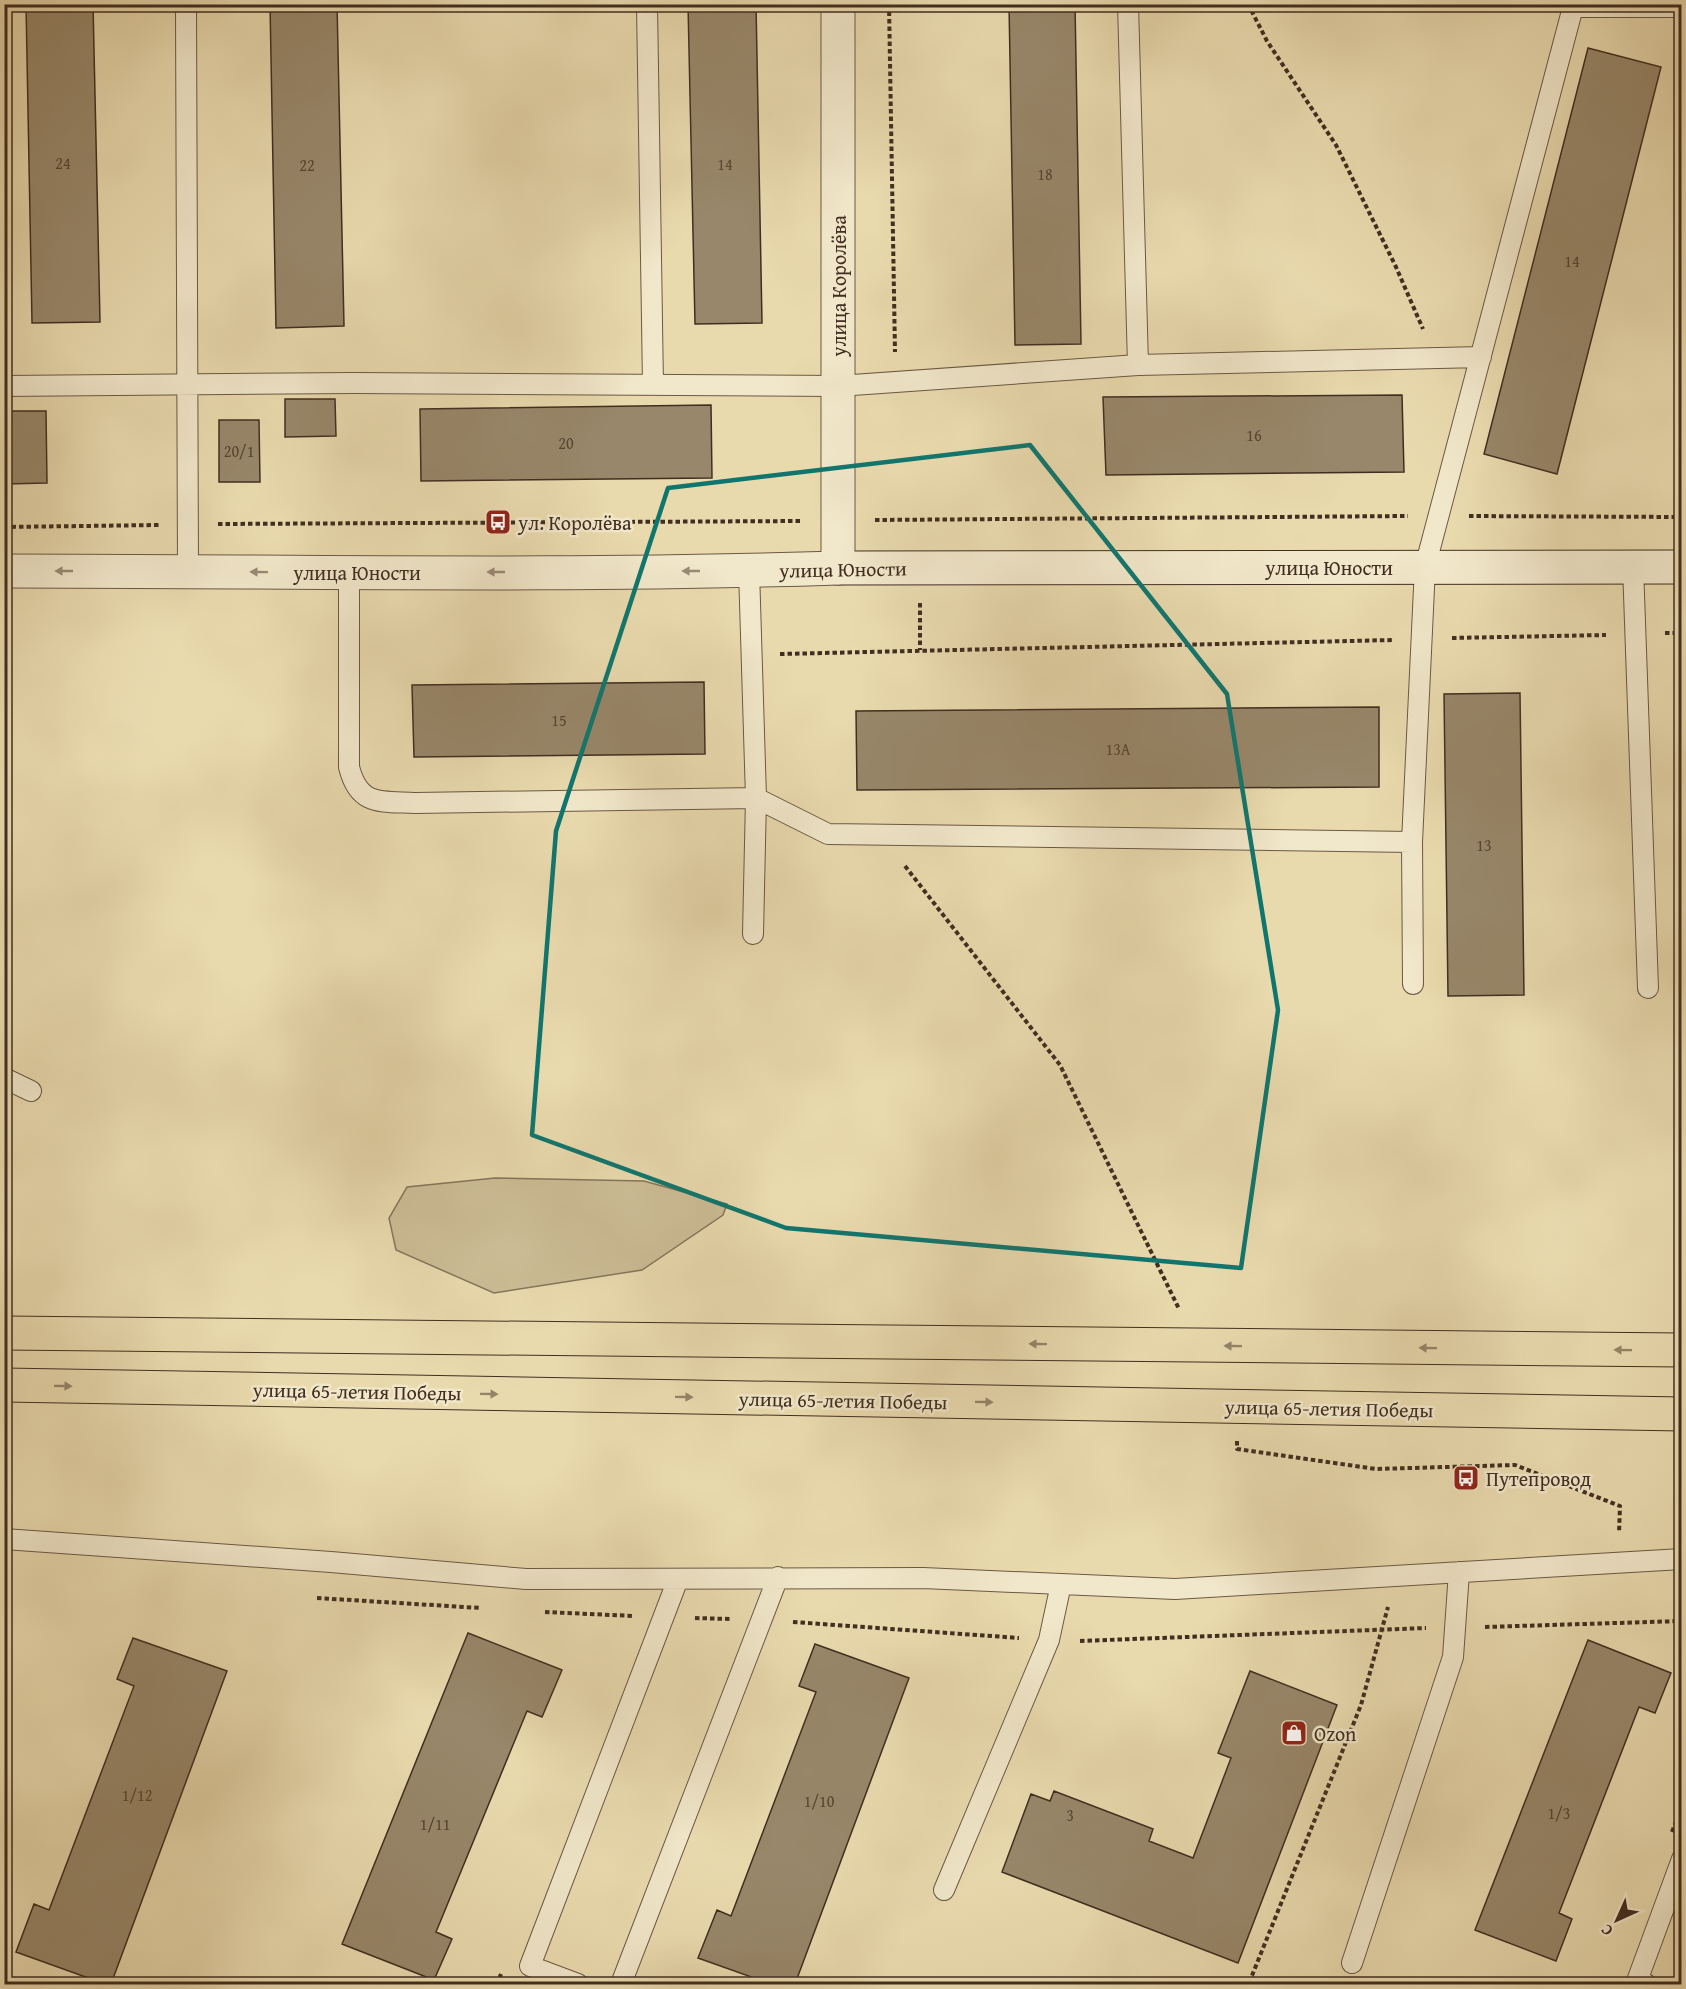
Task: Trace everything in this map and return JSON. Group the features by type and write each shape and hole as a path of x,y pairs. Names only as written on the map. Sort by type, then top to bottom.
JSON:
{"main road":[{"path":"4,1333 1682,1350"},
{"name":"улица 65-летия Победы","path":"4,1385 1682,1414"}],"street":[{"name":"улица Королёва","path":"838,4 838,567"},
{"name":"улица Юности","path":"4,571 349,572 749,570 838,567 1682,567"}],"lane":[{"path":"186,4 188,571"},
{"path":"647,4 653,385"},
{"path":"1128,4 1138,365"},
{"path":"1413,984 1412,842 1425,567 1573,6 1682,7"},
{"path":"4,386 353,383 838,386 1138,365 1481,357"},
{"path":"1633,566 1648,988"},
{"path":"749,570 756,798 753,934"},
{"path":"349,572 349,767 353,784 373,801 756,798 828,834 1412,842"},
{"path":"4,1078 31,1091"},
{"path":"4,1539 331,1562 526,1579 923,1578 1175,1589 1682,1559"},
{"path":"1352,1963 1453,1657 1459,1572"},
{"path":"621,1984 778,1577"},
{"path":"578,1984 530,1966 678,1579"},
{"path":"944,1890 1049,1640 1061,1584"},
{"path":"1646,1984 1636,1981 1682,1859"}],"path":[{"path":"890,4 896,382"},
{"path":"1248,4 1267,41 1336,145 1396,267 1435,357"},
{"path":"752,655 1682,633"},
{"path":"882,835 1060,1065 1182,1315"},
{"path":"1270,1984 1251,1978 1361,1705 1396,1577"},
{"path":"790,1622 1072,1641 1382,1629 1682,1621"}],"highlighted area":[{"path":"1030,445 1227,694 1278,1010 1241,1268 786,1228 532,1135 556,831 668,488"}],"shaded area":[{"path":"495,1178 644,1181 727,1204 723,1215 642,1270 494,1293 396,1250 389,1218 407,1187"}],"building":[{"path":"26,4 93,4 100,322 32,323"},
{"path":"270,4 337,4 344,326 276,328"},
{"path":"688,4 756,4 762,323 695,324"},
{"path":"1009,4 1075,4 1081,344 1015,345"},
{"path":"1588,48 1661,67 1557,474 1484,454"},
{"path":"1402,395 1404,472 1106,475 1103,397"},
{"path":"285,399 335,399 336,436 285,437"},
{"path":"711,405 712,478 421,481 420,409"},
{"path":"4,411 46,411 47,483 4,484"},
{"path":"219,420 259,420 260,482 219,482"},
{"path":"704,682 705,754 414,757 412,685"},
{"path":"1679,691 1682,691 1682,847"},
{"path":"1520,693 1524,995 1448,996 1444,694"},
{"path":"1379,707 1379,787 857,790 856,711"},
{"path":"468,1633 562,1670 542,1717 527,1711 436,1932 452,1939 434,1980 342,1944"},
{"path":"133,1638 227,1671 111,1984 105,1984 16,1952 34,1904 49,1910 134,1686 117,1679"},
{"path":"1588,1640 1671,1673 1655,1713 1639,1707 1559,1913 1572,1919 1556,1961 1475,1930"},
{"path":"815,1644 909,1678 795,1984 771,1984 698,1958 717,1910 731,1916 816,1692 799,1686"},
{"path":"1250,1671 1337,1705 1238,1963 1002,1872 1031,1794 1050,1801 1054,1791 1153,1829 1149,1841 1193,1858 1231,1758 1218,1753"}],"place":[{"name":"ул. Королёва","path":"498,522"},
{"name":"Путепровод","path":"1466,1478"},
{"name":"Ozon","path":"1294,1733"}]}
